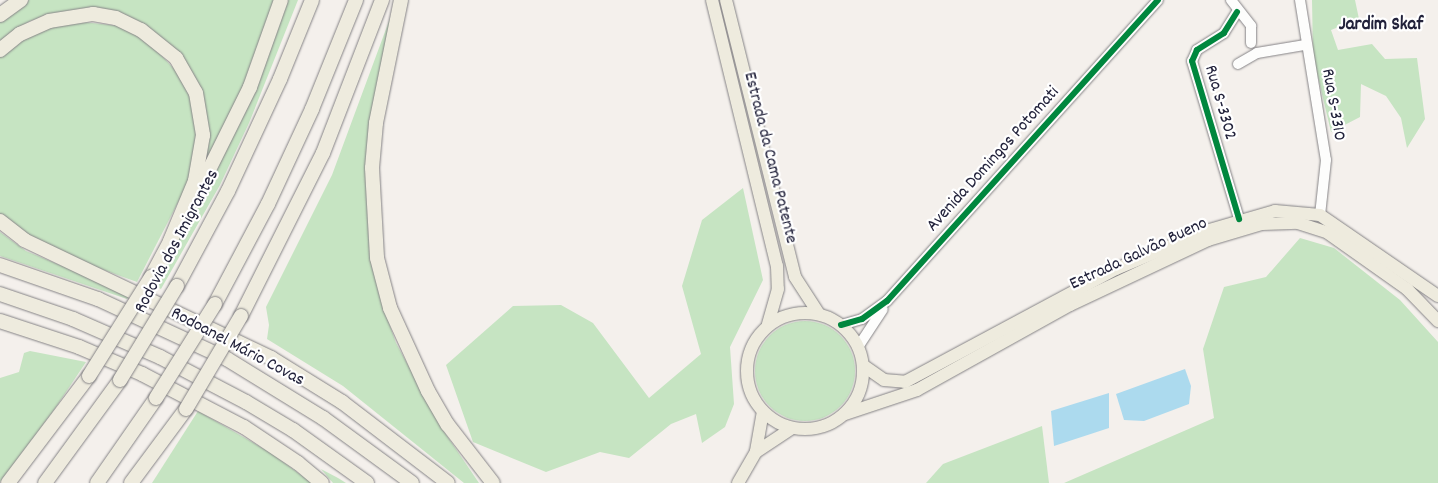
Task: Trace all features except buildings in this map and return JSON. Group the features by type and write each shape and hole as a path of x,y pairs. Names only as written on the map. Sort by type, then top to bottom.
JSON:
{"highway":[{"path":"0,15 21,0"},
{"path":"8,483 89,376 151,278 230,132 281,0"},
{"name":"Rodovia dos Imigrantes","path":"44,483 120,380 178,286 228,191 280,79 312,0"},
{"path":"97,483 156,398 215,304 280,178 356,0"},
{"path":"131,483 183,413 241,316 323,153 382,0"},
{"path":"401,0 376,123 372,168 377,258 390,308 428,391 448,425 493,483"},
{"path":"0,50 20,34 48,20 93,14 116,18 141,30 176,58 196,93 203,135 195,181 170,241"},
{"path":"0,222 24,240 271,358 342,402 448,483"},
{"name":"Rodoanel Mário Covas","path":"0,265 98,299 227,359 323,418 412,483"},
{"path":"0,294 73,319 160,357 246,402 293,430 367,483"},
{"path":"0,321 56,338 142,374 244,427 291,458 322,483"},
{"path":"143,483 171,439 183,413"}],"main road":[{"name":"Estrada da Cama Patente","path":"712,0 777,266 778,289 768,325"},
{"name":"Estrada da Cama Patente","path":"726,0 795,277 819,314"},
{"name":"Estrada Galvão Bueno","path":"864,366 884,380 905,382 1116,269 1239,219 1288,210 1320,215 1438,296"},
{"name":"Estrada Galvão Bueno","path":"845,414 917,390 1070,305 1208,240 1262,224 1298,223 1328,233 1407,289 1438,321"},
{"path":"756,452 792,428 824,426 845,414 860,392 864,366 858,346 841,325 819,314 792,313 768,325 753,343 746,367 750,391 763,412 792,428"},
{"path":"738,483 756,452 763,412"}],"street":[{"name":"Avenida Domingos Potomati","path":"858,346 887,301 1158,0"},
{"path":"1231,0 1237,12 1251,26 1252,43"},
{"name":"Rua S-3310","path":"1300,0 1305,46 1326,160 1320,215"},
{"name":"Rua S-3302","path":"1237,12 1224,33 1197,50 1192,62 1239,219"},
{"path":"1238,64 1257,53 1305,46"},
{"name":"Avenida Domingos Potomati","path":"841,325 862,319 887,301"}],"green space":[{"path":"29,0 274,0 250,75 195,192 201,97 138,24 54,14 30,21 0,41 0,19"},
{"path":"284,0 298,0 249,123 220,185 161,289 155,286 243,113"},
{"path":"1312,0 1355,0 1359,19 1331,30 1338,50 1372,44 1385,59 1417,58 1425,119 1407,148 1401,118 1386,96 1361,84 1360,117 1331,132 1313,56"},
{"path":"396,2 377,91 372,257 381,300 396,343 445,433 479,483 464,483 343,386 267,339 269,325 266,307 332,175"},
{"path":"74,21 120,26 146,39 178,73 189,92 196,118 197,144 187,185 137,282 57,253 0,218 0,55 28,34"},
{"path":"743,188 763,280 730,347 734,404 725,427 702,443 696,414 671,424 629,458 600,452 546,472 473,442 446,365 513,306 561,305 593,323 649,398 701,354 682,286 702,220"},
{"path":"0,232 26,251 130,294 127,299 0,256"},
{"path":"1300,238 1334,248 1400,300 1438,342 1438,483 1064,483 1214,418 1203,349 1224,287 1266,277"},
{"path":"805,321 824,324 841,335 852,352 855,371 852,390 841,407 824,418 805,421 786,418 769,407 758,390 755,371 758,352 769,335 786,324"},
{"path":"30,351 86,362 54,410 0,482 0,378 19,372 24,353"},
{"path":"198,411 271,453 312,483 152,483"},
{"path":"1042,426 1049,483 926,483 943,464"},
{"path":"321,469 338,478 346,483 333,483"}],"water":[{"path":"1185,369 1191,386 1189,404 1144,421 1124,420 1116,394"},
{"path":"1109,393 1109,428 1054,446 1051,411"}],"cycle path":[{"path":"841,325 862,319 887,301 1158,0"},
{"path":"1237,12 1224,33 1197,50 1192,61 1239,219"}],"district":[{"name":"Jardim Skaf","path":"1381,26"}]}
